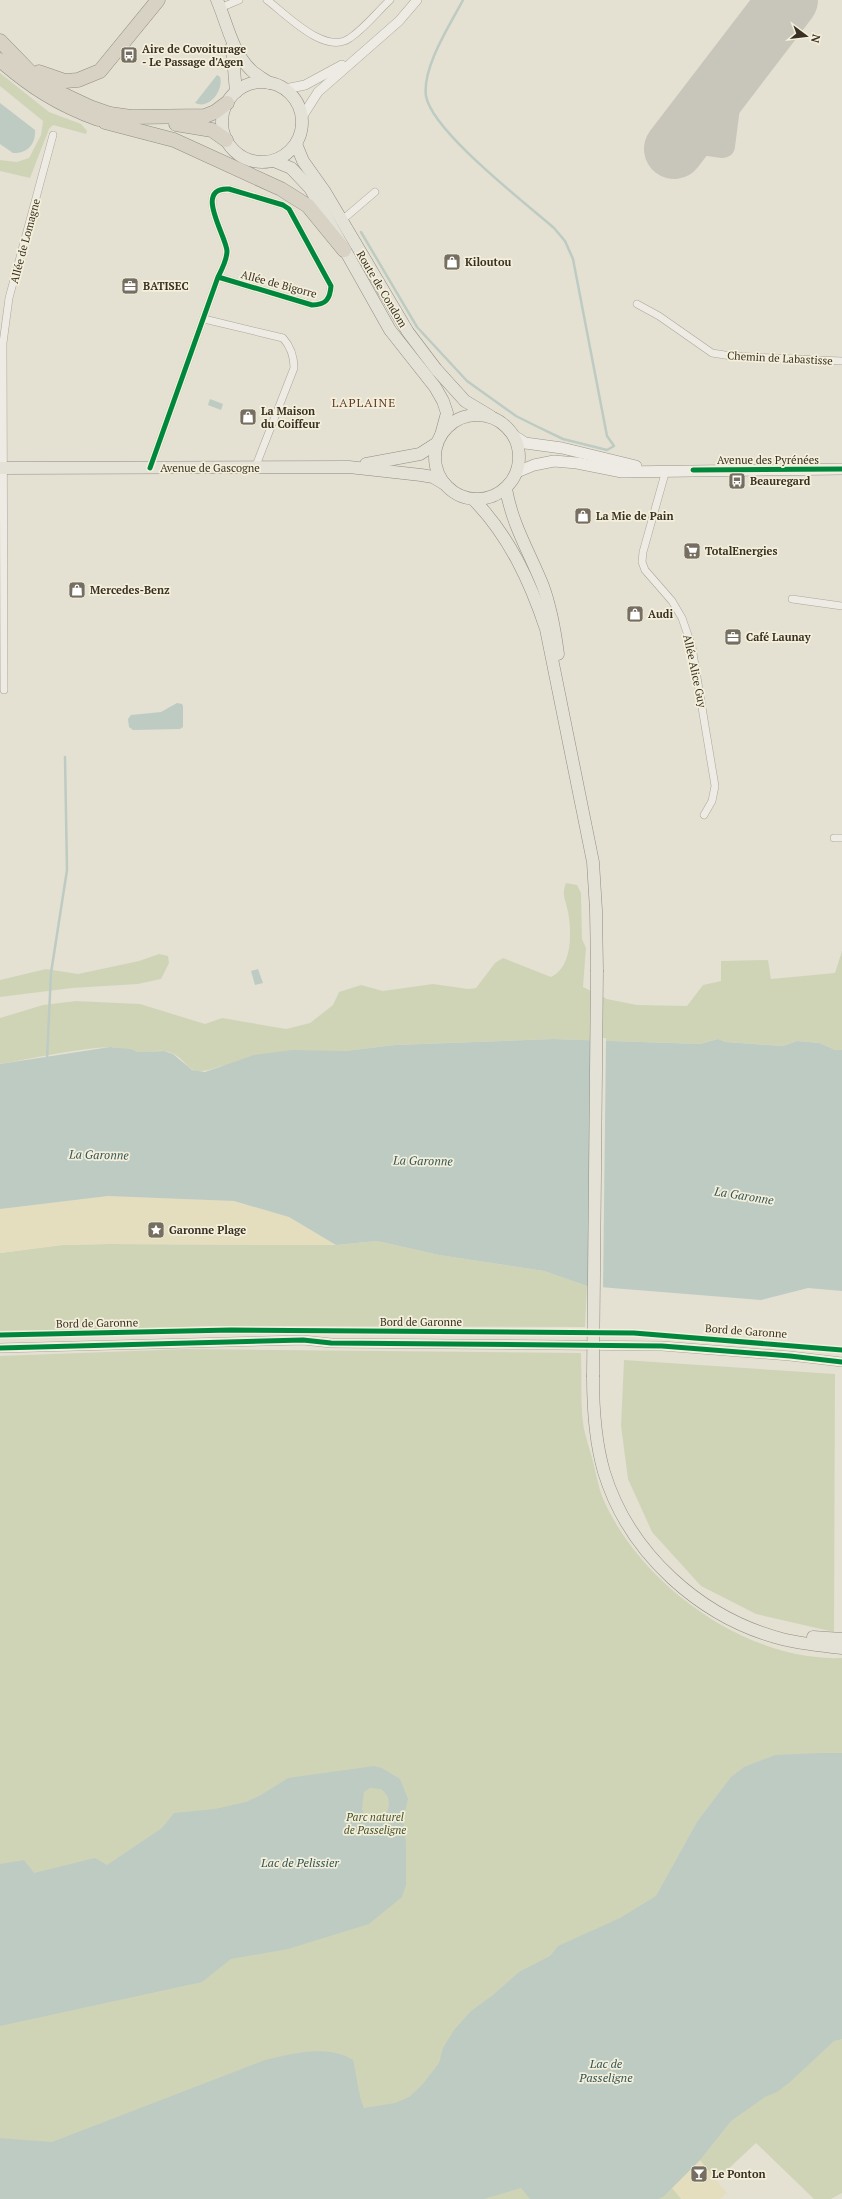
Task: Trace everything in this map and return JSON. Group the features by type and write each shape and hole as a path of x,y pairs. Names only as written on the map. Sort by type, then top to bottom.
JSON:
{"highway":[{"path":"21,63 65,82 91,76 100,71 158,0"},
{"path":"0,41 35,77 58,92 110,114 131,117 205,116 215,112 227,103"},
{"path":"0,60 29,85 53,100 79,113 105,122 174,140 281,189 308,206 344,250"},
{"path":"105,122 192,126 212,130 226,140"}],"main road":[{"path":"219,4 232,39 251,70 269,83 285,89 299,107 302,117 301,131 296,144 286,154 274,161 263,162 241,156 232,149 226,140 223,128 223,115 227,103 236,92 252,84 269,83"},
{"path":"232,39 236,92"},
{"name":"Route de Condom","path":"296,144 303,161 325,192 400,321 418,346 465,401 490,416"},
{"name":"Route de Condom","path":"274,161 291,168 310,188 390,330 435,387 443,401 447,413 439,439"},
{"path":"476,414 490,416 499,421 514,436 520,454 517,472 506,489 497,495 486,499 474,500 462,498 452,492 444,484 437,471 435,457 439,439 450,424 462,417 476,414"},
{"name":"Avenue des Pyrénées","path":"514,436 525,443 562,448 624,464 662,470"},
{"name":"Avenue de Gascogne","path":"349,468 420,454 439,439"},
{"name":"Avenue des Pyrénées","path":"517,472 534,465 554,462 577,463 622,472 662,470 842,469"},
{"name":"Avenue de Gascogne","path":"2,468 349,468 421,474 432,477 444,484"},
{"path":"506,489 510,510 518,533 542,585 555,630 562,678 597,860 601,896 594,1424 609,1485 627,1523 656,1562 690,1594 709,1607 755,1630 782,1639 842,1648"},
{"path":"474,500 491,517 519,563 537,602 546,629 593,862 600,970"},
{"path":"595,1376 600,1429 610,1476 632,1523 664,1564 697,1593 745,1618 790,1633 819,1638 842,1639"},
{"path":"814,1645 842,1645"}],"street":[{"path":"219,4 239,0"},
{"path":"267,0 313,36 324,42 333,43 350,39 390,0"},
{"path":"302,117 318,92 398,21 417,0"},
{"path":"285,89 297,88 319,79 366,50"},
{"name":"Allée de Lomagne","path":"4,690 2,468 3,343 6,315 53,135"},
{"name":"Allée de Bigorre","path":"150,468 218,277 226,258 227,250 213,211 212,202 218,191 222,188 229,189 283,205 289,209 331,286 331,295 326,302 320,305 312,305 218,277"},
{"path":"342,221 375,192"},
{"name":"Chemin de Labastisse","path":"637,304 659,316 712,353 731,356 842,361"},
{"path":"204,318 283,338 289,345 294,357 294,368 255,468"},
{"name":"Allée Alice Guy","path":"662,470 642,562 650,577 672,601 682,618 692,648 715,786 712,801 704,815"},
{"path":"792,599 842,606"},
{"path":"0,1348 303,1340 331,1343 548,1346 607,1344 739,1351 842,1362"}],"green space":[{"path":"0,73 49,112 81,124 87,131 86,134 53,125 49,129 30,178 0,171 0,160 17,162 29,158 41,135 43,121 0,86"},
{"path":"566,883 577,885 581,893 582,939 586,948 583,987 607,999 637,1005 687,1006 703,985 721,981 721,961 768,960 771,979 835,973 842,951 842,1050 835,1050 820,1043 797,1041 783,1046 726,1042 718,1039 700,1044 553,1039 395,1045 221,1066 199,1071 193,1070 173,1054 164,1051 136,1052 110,1047 68,1052 0,1064 0,1018 43,1005 76,1001 140,1004 205,1024 222,1018 286,1029 310,1023 333,1005 339,992 361,985 383,991 433,984 468,989 476,988 495,963 503,958 551,977 563,966 569,949 570,930 564,894"},
{"path":"159,954 168,956 169,963 161,979 138,984 72,988 0,997 0,980 46,969 78,974 139,961"},
{"path":"377,1241 439,1255 544,1271 587,1286 585,1327 212,1326 0,1333 0,1253 62,1245 336,1245"},
{"name":"Parc naturel de Passeligne","path":"186,1349 581,1353 584,1429 600,1490 619,1528 641,1559 668,1587 700,1611 733,1631 769,1647 806,1656 842,1658 842,2193 831,2199 814,2199 756,2143 696,2199 0,2199 0,1356"},
{"path":"624,1360 835,1374 834,1632 756,1614 701,1586 652,1532 628,1479 621,1426"}],"sand":[{"name":"Garonne Plage","path":"108,1196 234,1201 289,1217 336,1245 62,1245 0,1253 0,1209"},
{"name":"Le Ponton","path":"700,2160 727,2193 720,2199 681,2199 672,2188"}],"water":[{"path":"217,75 220,77 221,82 218,93 214,98 205,104 195,103"},
{"path":"0,103 35,130 32,144 22,152 13,153 0,144"},
{"path":"210,399 223,404 221,410 208,405"},
{"path":"177,703 182,704 183,706 183,727 180,729 133,730 129,727 128,719 131,715 161,712"},
{"path":"258,969 263,983 255,985 251,971"},
{"name":"La Garonne","path":"553,1039 700,1044 718,1039 726,1042 783,1046 797,1041 820,1043 835,1050 842,1050 842,1291 808,1288 761,1300 587,1286 544,1271 439,1255 377,1241 336,1245 289,1217 234,1201 108,1196 0,1209 0,1064 110,1047 130,1049 138,1052 164,1051 173,1054 192,1070 205,1072 254,1055 292,1050 345,1051 395,1045"},
{"name":"Lac de Passeligne","path":"842,1753 842,2039 834,2041 789,2083 777,2092 765,2097 731,2121 700,2160 663,2197 658,2199 530,2199 521,2188 484,2199 0,2199 0,2138 52,2142 265,2060 298,2053 321,2051 332,2052 353,2060 360,2097 364,2108 395,2103 409,2097 422,2085 439,2063 443,2048 454,2030 471,2011 493,1995 519,1972 550,1956 558,1946 620,1918 656,1896 697,1822 731,1777 744,1767 775,1755"},
{"name":"Lac de Pelissier","path":"374,1766 382,1768 400,1779 408,1799 403,1821 406,1843 406,1885 402,1897 369,1924 288,1949 231,1959 202,1982 0,2026 0,1864 24,1860 34,1873 95,1858 107,1865 162,1828 174,1813 215,1809 246,1802 261,1795 288,1778","holes":["370,1788 381,1789 387,1795 389,1801 386,1816 377,1820 367,1820 362,1809 364,1792"]}],"pier":[{"path":"592,1038 606,1038 603,1290 590,1289"}],"waterway":[{"path":"361,232 417,327 467,381 516,416 563,439 607,450 614,446 607,436 573,259 565,241 554,228 502,184 461,146 444,128 432,111 426,96 428,72 438,46 463,0"},
{"path":"47,1059 51,973 67,870 65,757"}],"taxiway":[{"path":"708,105 701,107 694,115 693,127 695,133 702,143 723,146 731,84 739,63"}],"runway":[{"path":"674,149 788,0"}],"cycle path":[{"path":"150,468 218,277 226,258 227,251 212,204 213,196 219,190 229,189 283,205 289,209 331,286 328,298 321,304 312,305 218,277"},
{"path":"693,470 842,469"},
{"name":"Bord de Garonne","path":"0,1335 231,1330 634,1333 842,1350"},
{"path":"0,1348 303,1340 331,1343 662,1346 790,1356 842,1362"}],"place":[{"name":"Aire de Covoiturage - Le Passage d'Agen","path":"129,55"},
{"name":"Kiloutou","path":"452,262"},
{"name":"BATISEC","path":"130,286"},
{"name":"La Maison du Coiffeur","path":"248,417"},
{"name":"Beauregard","path":"737,481"},
{"name":"La Mie de Pain","path":"583,516"},
{"name":"TotalEnergies","path":"692,551"},
{"name":"Mercedes-Benz","path":"77,590"},
{"name":"Audi","path":"635,614"},
{"name":"Café Launay","path":"733,637"},
{"name":"Garonne Plage","path":"156,1230"},
{"name":"Le Ponton","path":"699,2174"}],"district":[{"name":"LAPLAINE","path":"364,403"}]}
